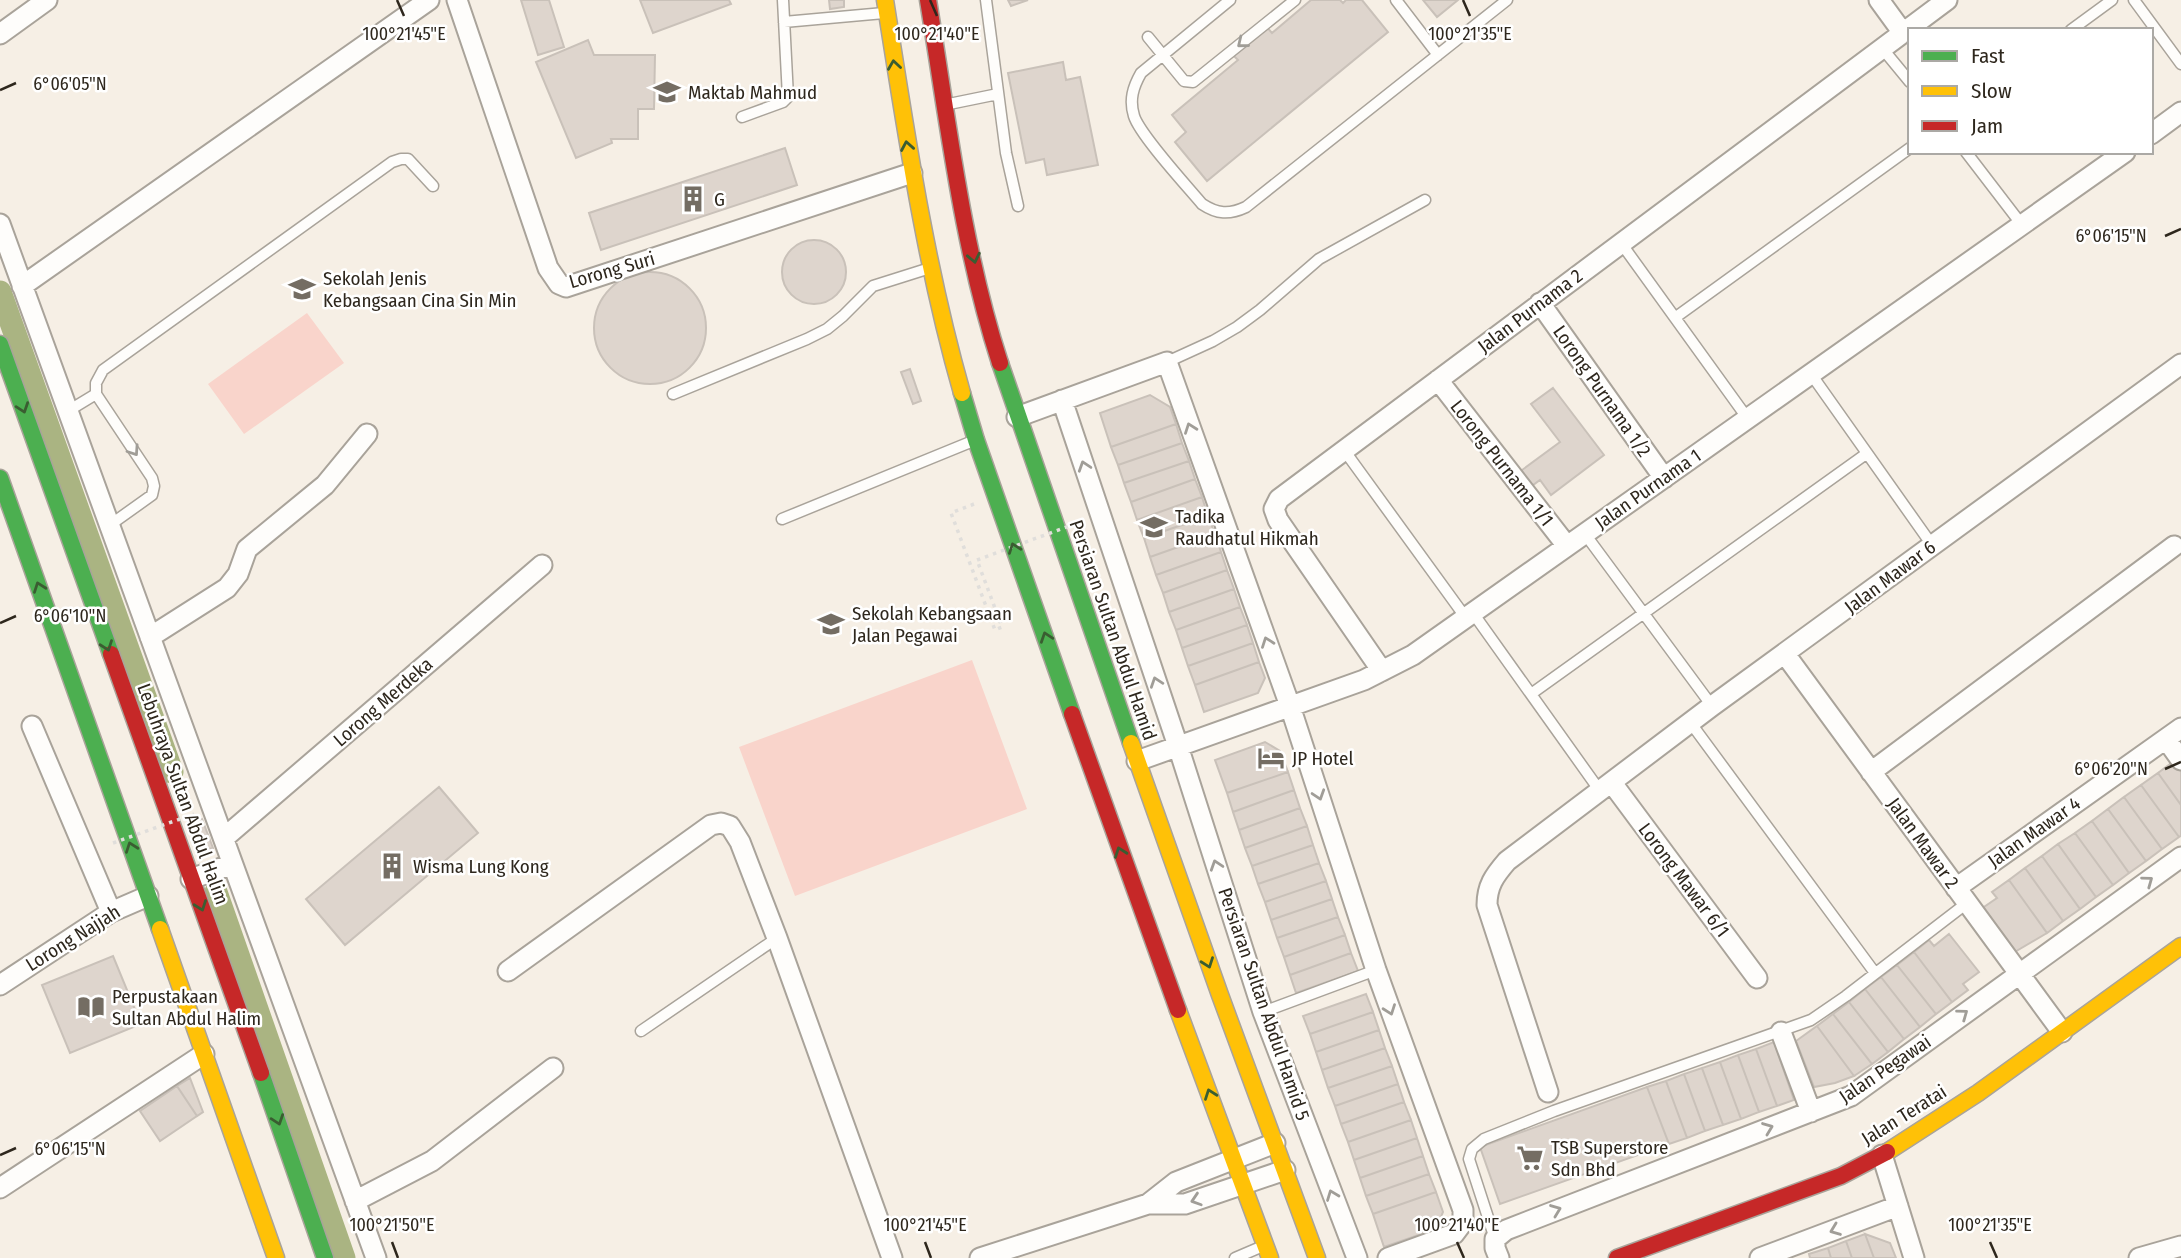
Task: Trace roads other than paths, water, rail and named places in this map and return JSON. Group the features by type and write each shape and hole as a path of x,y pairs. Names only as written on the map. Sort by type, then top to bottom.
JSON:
{"main road":[{"name":"Persiaran Sultan Abdul Hamid","path":"928,0 937,109 960,191 989,329 1137,761 1317,1258"},
{"path":"886,6 912,173 952,356 976,440 1143,916 1267,1251"},
{"path":"902,117 937,109"},
{"name":"Lebuhraya Sultan Abdul Halim","path":"0,344 246,1029 325,1258"},
{"path":"0,478 4,502 148,896 276,1258"},
{"name":"Jalan Teratai","path":"1617,1258 1841,1175 1882,1155 1978,1093 2181,946"}],"street":[{"path":"0,34 47,0"},
{"path":"22,286 429,0"},
{"name":"Lorong Suri","path":"457,0 548,268 559,284 566,287 912,173"},
{"path":"1879,0 1903,33"},
{"name":"Jalan Purnama 2","path":"1910,28 1947,0"},
{"name":"Jalan Purnama 2","path":"1382,671 1278,520 1275,509 1279,499 1908,29"},
{"path":"2153,133 2181,113"},
{"name":"Jalan Purnama 1","path":"1137,761 1364,681 1407,659 2122,154"},
{"path":"0,224 376,1258"},
{"name":"Lorong Purnama 1/2","path":"1540,303 1664,478"},
{"path":"1017,417 1167,362 1290,706 1376,970 1463,1210 1463,1222 1454,1234 1388,1258"},
{"name":"Jalan Mawar 6","path":"1548,1091 1488,905 1487,890 1507,862 1690,722 2181,364"},
{"name":"Lorong Purnama 1/1","path":"1438,380 1567,547"},
{"name":"Persiaran Sultan Abdul Hamid 5","path":"1062,400 1178,746 1263,1012 1357,1258"},
{"path":"150,637 227,588 238,574 247,549 325,485 367,434"},
{"path":"1871,772 2174,546"},
{"name":"Lorong Merdeka","path":"223,838 542,565"},
{"name":"Jalan Mawar 2","path":"1785,654 2062,1032"},
{"path":"32,726 111,912"},
{"path":"2173,733 2181,760"},
{"name":"Jalan Mawar 4","path":"1961,895 2173,733"},
{"name":"Lorong Mawar 6/1","path":"1606,787 1757,978"},
{"path":"508,971 711,825 721,823 730,826 740,842 777,938 892,1258"},
{"name":"Jalan Pegawai","path":"1497,1248 1506,1230 1851,1096 2181,857"},
{"path":"191,879 232,864"},
{"name":"Lorong Najjah","path":"0,985 111,912 148,896"},
{"path":"1780,1032 1811,1112"},
{"path":"0,1188 204,1054"},
{"path":"355,1201 432,1161 553,1068"},
{"path":"1148,1204 1176,1182 1275,1143"},
{"path":"1882,1155 1914,1258"},
{"path":"980,1258 1148,1204 1185,1204 1284,1170"},
{"path":"1760,1258 1898,1206"},
{"path":"2139,1258 2181,1246"}],"lane":[{"path":"742,117 783,102 788,97 782,0"},
{"path":"986,0 1006,153 1018,206"},
{"path":"1230,0 1141,73 1135,82 1131,103 1137,124 1202,204 1221,213 1230,213 1246,207 1507,0"},
{"path":"1148,37 1184,80 1194,82 1295,0"},
{"path":"1396,0 1438,55"},
{"path":"2074,28 2112,0"},
{"path":"2134,0 2181,64"},
{"path":"784,22 886,6"},
{"path":"1882,48 1908,80"},
{"path":"937,109 998,94"},
{"path":"1676,317 1908,149"},
{"path":"1968,154 2022,225"},
{"path":"110,525 152,495 154,486 152,478 96,394 96,383 103,370 392,162 408,159 432,186"},
{"path":"1167,362 1229,332 1260,310 1319,259 1425,200"},
{"path":"1621,243 1748,419"},
{"path":"673,394 827,329 873,286 932,268"},
{"path":"1811,374 1932,545"},
{"path":"68,411 96,394"},
{"path":"782,519 976,440"},
{"path":"1344,450 1470,616 1606,787"},
{"path":"1531,694 1866,454"},
{"path":"1585,534 1712,706"},
{"path":"1690,722 1875,974"},
{"path":"1497,1248 1469,1159 1472,1149 1484,1139 1554,1111 1811,1020 1875,974 1961,895"},
{"path":"641,1031 777,938"},
{"path":"1263,1012 1376,970"},
{"path":"1235,1258 1267,1251"}],"waterway":[{"path":"0,292 172,772"},
{"path":"216,892 344,1258"}],"place":[{"name":"Maktab Mahmud","path":"667,92"},
{"name":"G","path":"693,199"},
{"name":"Sekolah Jenis Kebangsaan Cina Sin Min","path":"302,289"},
{"name":"Tadika Raudhatul Hikmah","path":"1154,527"},
{"name":"Sekolah Kebangsaan Jalan Pegawai","path":"831,624"},
{"name":"JP Hotel","path":"1271,758"},
{"name":"Wisma Lung Kong","path":"392,866"},
{"name":"Perpustakaan Sultan Abdul Halim","path":"91,1007"},
{"name":"TSB Superstore Sdn Bhd","path":"1530,1158"}]}
